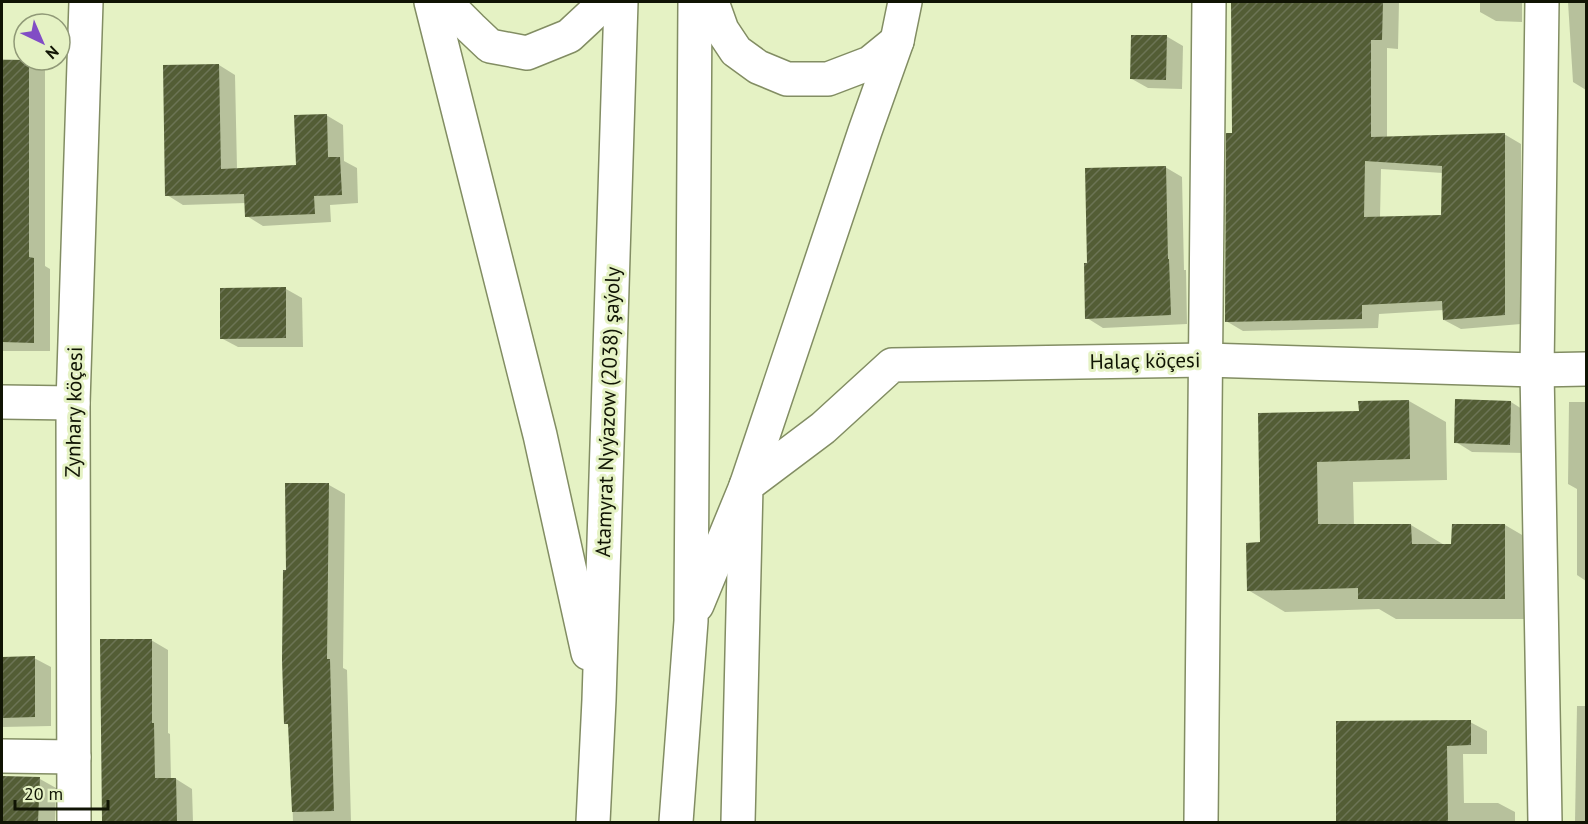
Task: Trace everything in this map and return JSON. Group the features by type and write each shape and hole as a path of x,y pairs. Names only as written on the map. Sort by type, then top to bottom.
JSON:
{"street":[{"name":"Zynhary köçesi","path":"74,822 73,403 86,2"},
{"path":"431,2 540,435 599,700"},
{"path":"445,2 490,46 527,53 569,36 598,9 602,2"},
{"name":"Atamyrat Nyýazow (2038) şaýoly","path":"593,822 599,700 621,2"},
{"path":"676,822 690,621 695,2"},
{"path":"712,2 722,30 736,51 758,67 787,79 828,79 870,63 897,41"},
{"path":"690,621 746,486 897,41 905,2"},
{"path":"1201,822 1209,2"},
{"path":"1542,2 1537,370 1545,822"},
{"name":"Halaç köçesi","path":"746,486 824,428 892,365 1206,360 1537,370 1587,369"},
{"path":"2,402 73,403"},
{"path":"738,822 746,486"},
{"path":"2,756 74,757"}],"building":[{"path":"1231,2 1383,2 1382,40 1371,40 1371,137 1505,133 1505,315 1443,320 1442,301 1362,305 1362,319 1225,322 1226,133 1232,133","holes":["1365,161 1442,166 1441,215 1364,217"]},
{"path":"1131,35 1167,35 1166,80 1130,79"},
{"path":"2,60 12,60 12,72 29,72 29,257 34,258 34,343 2,342"},
{"path":"219,64 221,169 296,165 294,115 327,114 328,157 340,157 342,195 314,196 315,214 245,217 244,194 165,196 163,65"},
{"path":"1166,166 1171,315 1085,319 1084,263 1087,263 1085,168"},
{"path":"286,287 286,338 220,339 220,288"},
{"path":"1455,399 1511,401 1510,445 1454,443"},
{"path":"1409,400 1410,459 1317,462 1318,524 1411,524 1412,544 1451,544 1452,524 1505,524 1505,599 1358,599 1358,588 1247,591 1246,543 1260,542 1258,413 1359,411 1358,401"},
{"path":"285,483 329,483 327,659 330,659 334,811 292,812 288,724 284,724 282,660 283,570 286,570"},
{"path":"100,639 152,639 152,723 154,723 155,778 176,778 177,822 102,822"},
{"path":"35,656 35,717 2,718 2,657"},
{"path":"1471,720 1471,745 1447,746 1448,822 1336,822 1336,721"},
{"path":"2,776 40,777 38,822 2,822"}]}
